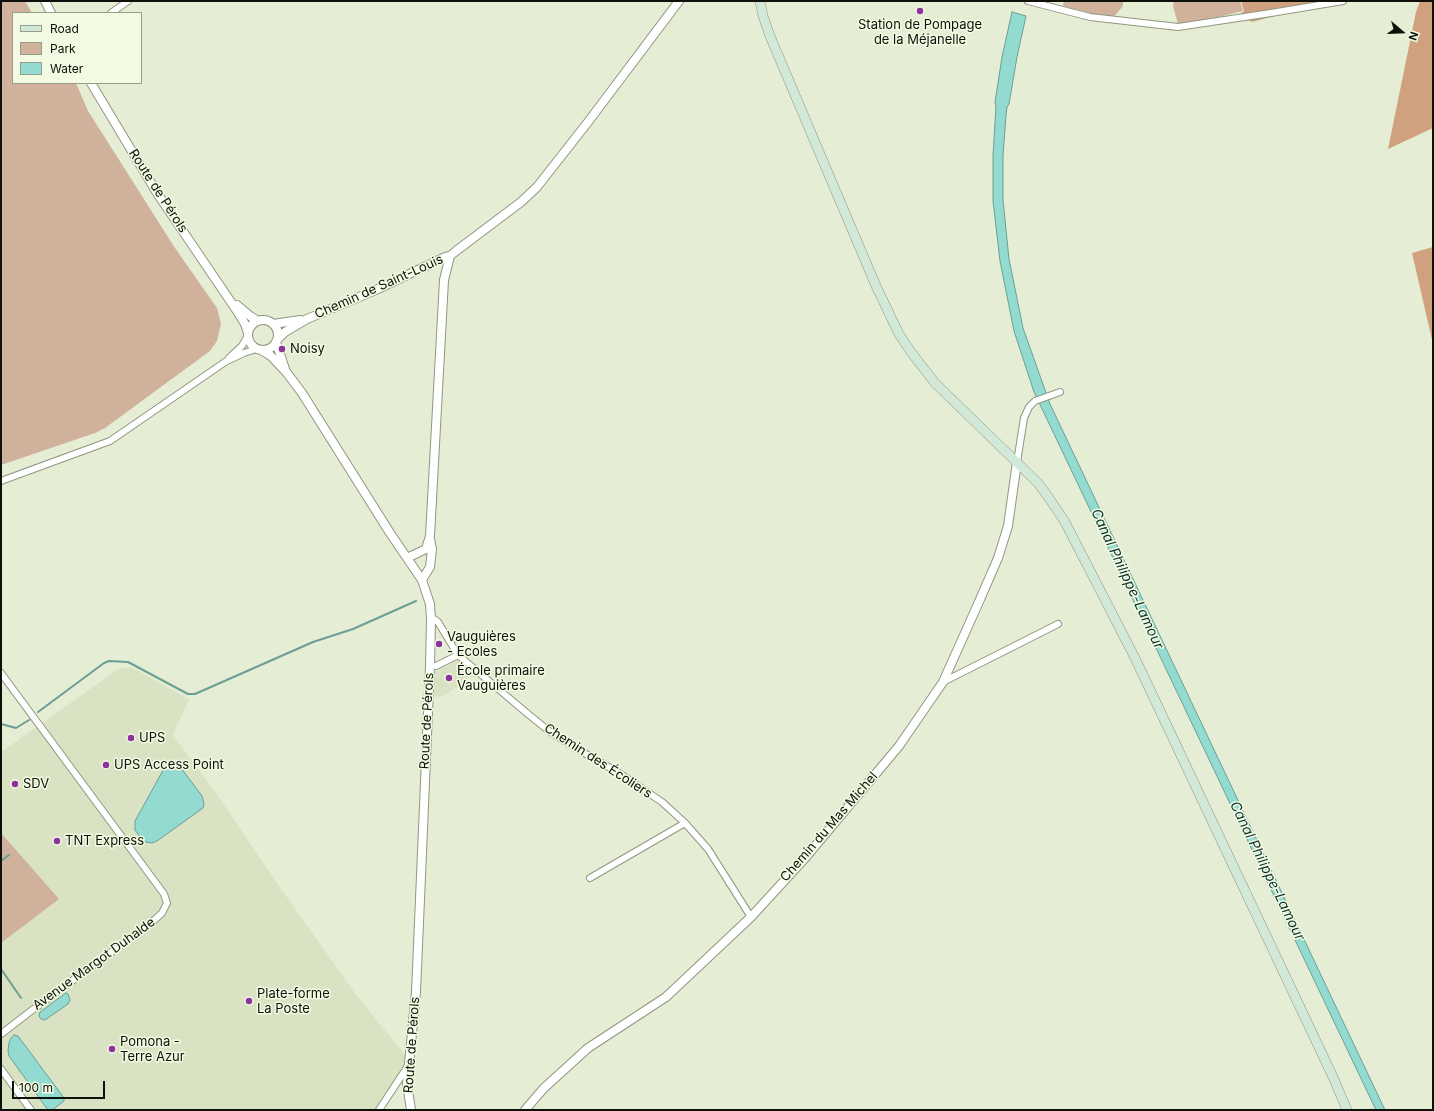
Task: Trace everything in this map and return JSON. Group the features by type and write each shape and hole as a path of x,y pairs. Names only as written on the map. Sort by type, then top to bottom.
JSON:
{"main road":[{"path":"760,1 763,16 770,36 876,286 899,334 935,383 1038,483 1080,548 1135,658 1333,1077 1346,1110"}],"street":[{"path":"45,1 50,12"},
{"path":"112,12 128,1"},
{"name":"Chemin de Saint-Louis","path":"277,341 285,332 307,319 450,256 521,202 537,187 679,1"},
{"path":"1028,1 1090,17 1178,27 1343,1"},
{"path":"1058,8 1060,1"},
{"name":"Route de Pérols","path":"92,84 157,193 228,296 245,324 248,335"},
{"path":"422,580 430,567 432,549 430,536 444,280 450,256"},
{"name":"Route de Pérols","path":"228,296 241,309 258,321"},
{"name":"Chemin de Saint-Louis","path":"273,324 307,319"},
{"path":"1,481 110,441 225,362 242,346 251,325 263,320 273,324 277,331 277,341 270,349 244,353 225,362"},
{"path":"248,335 249,342 258,350"},
{"name":"Route de Pérols","path":"277,341 287,373"},
{"name":"Route de Pérols","path":"258,350 271,356 287,373 306,400 390,533 422,580 429,599 431,619 430,666 416,992 407,1084 411,1110"},
{"path":"1017,462 1024,418 1029,407 1035,401 1060,392"},
{"name":"Chemin du Mas Michel","path":"525,1110 544,1088 588,1048 666,997 751,917 806,857 899,746 942,682 998,558 1008,526 1017,462"},
{"path":"408,558 426,549 430,536"},
{"name":"Chemin des Écoliers","path":"431,619 438,622 458,655 549,731 620,773 662,802 685,823 708,849 751,917"},
{"path":"942,682 1058,624"},
{"path":"430,666 436,666 458,655"},
{"name":"Avenue Margot Duhalde","path":"1,673 164,894 167,902 162,913 151,923 1,1034"},
{"path":"590,878 685,823"},
{"path":"378,1110 408,1066"},
{"path":"1,1069 31,1110"}],"shaded area":[{"path":"1241,1 1330,1 1252,22 1239,15 1244,11"},
{"path":"1420,1 1433,1 1433,128 1388,149 1416,12"},
{"path":"1433,247 1433,344 1412,253"},
{"name":"École primaire Vauguières","path":"458,659 477,676 474,678 473,676 469,677 458,683 459,686 441,697 433,696 432,673"},
{"path":"129,667 189,699 173,735 218,796 279,886 357,996 405,1055 408,1066 377,1110 1,1110 1,752 120,668"}],"green space":[{"path":"1,1 25,1 31,12 12,12 12,84 76,84 88,111 175,248 217,308 221,324 217,341 210,351 105,428 95,433 1,465"},
{"path":"1064,1 1123,1 1123,6 1112,19 1063,6"},
{"path":"1174,1 1240,1 1243,11 1178,24 1173,6"},
{"path":"1,833 59,899 1,943"}],"water":[{"name":"Canal Philippe-Lamour","path":"1012,12 1026,16 1006,115 1003,156 1003,200 1009,259 1023,328 1050,404 1385,1110 1376,1110 1034,392 1014,331 1000,261 993,201 995,102 1002,57"},
{"path":"174,762 178,764 202,796 204,803 203,808 157,841 152,843 143,841 135,830 135,821 166,765"},
{"path":"66,993 68,994 70,1000 68,1004 45,1020 41,1019 39,1016 40,1012"},
{"path":"14,1035 18,1036 64,1098 64,1101 52,1110 48,1110 9,1056 9,1043"}],"waterway":[{"path":"38,712 104,663 109,661 128,662 188,694 195,694 313,642 353,629 416,601"},
{"path":"1,724 16,728 29,720"},
{"path":"1,861 9,855"},
{"path":"1,969 21,998"}],"place":[{"name":"Station de Pompage de la Méjanelle","path":"920,11"},
{"name":"Noisy","path":"282,349"},
{"name":"Vauguières - Ecoles","path":"439,644"},
{"name":"École primaire Vauguières","path":"449,678"},
{"name":"UPS","path":"131,738"},
{"name":"UPS Access Point","path":"106,765"},
{"name":"SDV","path":"15,784"},
{"name":"TNT Express","path":"57,841"},
{"name":"Plate-forme La Poste","path":"249,1001"},
{"name":"Pomona - Terre Azur","path":"112,1049"}]}
